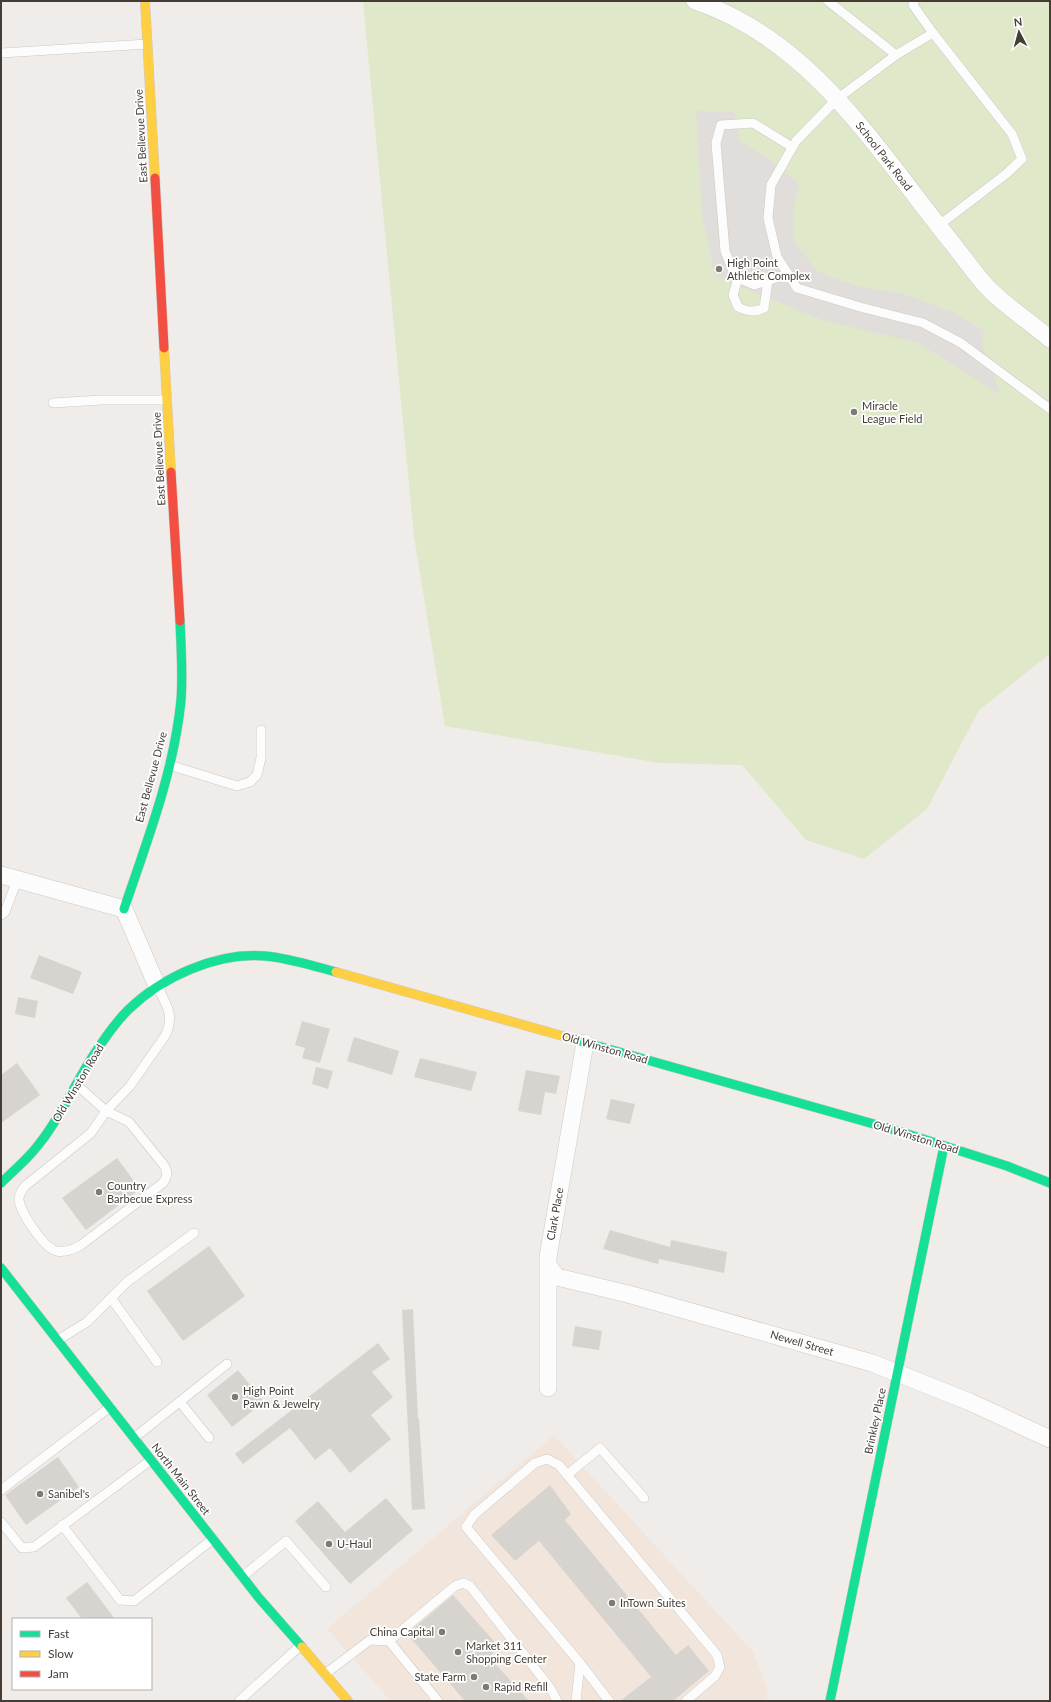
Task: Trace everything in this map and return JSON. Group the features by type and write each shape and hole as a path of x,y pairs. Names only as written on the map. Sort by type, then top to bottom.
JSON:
{"street":[{"name":"East Bellevue Drive","path":"124,909 169,765 180,705 182,660 145,1"},
{"name":"School Park Road","path":"695,1 731,16 759,32 804,65 859,124 938,226 991,291 1050,338"},
{"path":"9,877 124,909 157,986"},
{"name":"Old Winston Road","path":"1,1182 39,1145 64,1108 93,1056 126,1011 157,986 194,968 229,958 264,956 307,964 896,1130 1007,1166 1050,1183"},
{"name":"Clark Place","path":"548,1388 548,1257 585,1043"},
{"name":"Brinkley Place","path":"830,1701 944,1146"},
{"name":"North Main Street","path":"1,1268 242,1577 348,1701"},
{"name":"Newell Street","path":"549,1268 557,1277 628,1294 872,1363 970,1402 1050,1438"}],"lane":[{"path":"828,1 896,55"},
{"path":"914,1 913,5 932,33 1012,134 1022,159 1006,174 938,226"},
{"path":"932,33 896,55 837,99 796,141 771,186 768,218 777,257 797,288 860,307 923,323 962,343 1050,409"},
{"path":"1,53 148,44"},
{"path":"788,274 754,285 738,278 733,271 725,251 716,143 721,125 753,123 792,147"},
{"path":"738,278 733,295 738,307 749,312 758,311 764,308 768,281"},
{"path":"53,403 101,400 167,400"},
{"path":"169,765 237,786 250,782 257,775 261,758 261,730"},
{"path":"1,915 5,912 9,877"},
{"path":"77,1085 106,1111 129,1122 167,1169 167,1176 163,1183 81,1245 58,1252 50,1249 24,1215 19,1200 20,1194 25,1186 91,1133 106,1111 130,1086 169,1028 169,1009 157,986"},
{"path":"58,1340 87,1322 127,1282 194,1233"},
{"path":"111,1298 157,1362"},
{"path":"134,1438 227,1364"},
{"path":"180,1402 209,1438"},
{"path":"1,1490 110,1407"},
{"path":"567,1475 600,1448 644,1498"},
{"path":"609,1701 580,1663 466,1527 474,1515 535,1464 547,1459 559,1465 717,1655 720,1667 715,1676 686,1701"},
{"path":"1,1522 22,1548 34,1546 151,1460"},
{"path":"62,1525 120,1600 126,1602 134,1601 213,1539"},
{"path":"242,1577 286,1541 326,1587"},
{"path":"325,1674 370,1640 389,1641 455,1586 463,1583 470,1586 551,1689 557,1701"},
{"path":"389,1641 438,1701"},
{"path":"239,1701 300,1646"},
{"path":"576,1701 580,1663"}],"shaded area":[{"path":"696,111 734,112 740,141 770,159 799,184 793,211 794,240 816,271 857,286 904,294 955,313 985,331 981,342 1001,395 918,343 822,320 715,276 702,215"},
{"path":"554,1435 754,1653 769,1696 763,1701 391,1701 327,1629"}],"green space":[{"name":"High Point Athletic Complex","path":"329,1 1050,1 1050,654 979,710 927,809 864,859 806,840 742,765 659,763 445,726 414,537 363,2"}],"building":[{"path":"39,955 82,972 73,994 30,978"},
{"path":"18,997 38,1001 35,1018 15,1014"},
{"path":"302,1021 330,1029 320,1063 302,1058 305,1048 295,1045"},
{"path":"354,1037 399,1051 392,1075 347,1061"},
{"path":"420,1058 477,1072 471,1091 414,1077"},
{"path":"17,1063 40,1095 1,1123 1,1075"},
{"path":"316,1067 333,1071 328,1089 312,1084"},
{"path":"526,1070 560,1076 556,1094 545,1092 541,1115 518,1111"},
{"path":"611,1099 635,1104 630,1124 606,1119"},
{"path":"117,1158 140,1189 86,1230 62,1198"},
{"path":"610,1230 670,1247 671,1240 727,1252 724,1273 659,1259 658,1264 603,1249"},
{"path":"209,1246 245,1296 183,1341 147,1291"},
{"path":"413,1309 418,1419 419,1418 425,1509 412,1510 402,1310"},
{"path":"575,1326 602,1331 599,1350 572,1346"},
{"path":"378,1343 390,1359 372,1372 393,1397 371,1415 391,1439 350,1473 330,1448 315,1460 290,1428 243,1464 235,1454"},
{"path":"238,1370 264,1402 232,1427 207,1395"},
{"path":"58,1457 79,1487 26,1525 5,1495"},
{"name":"InTown Suites","path":"550,1485 571,1514 565,1520 676,1655 688,1645 709,1671 673,1701 620,1701 651,1677 539,1541 515,1561 491,1535"},
{"path":"386,1498 413,1530 350,1584 295,1521 318,1501 345,1532"},
{"path":"87,1582 114,1618 81,1618 66,1598"},
{"name":"Market 311 Shopping Center","path":"453,1595 499,1647 489,1657 529,1701 465,1701 407,1634"}],"traffic: fast":[{"path":"124,909 150,832 166,780 172,753 182,690 180,621"},
{"path":"1,1183 31,1154 47,1134 86,1067 114,1026 128,1010 157,987 173,977 191,969 228,958 246,956 283,958 336,972"},
{"path":"573,1039 895,1130 1007,1166 1050,1183"},
{"path":"830,1701 944,1146"},
{"path":"1,1268 259,1598 302,1647"}],"traffic: slow":[{"path":"145,1 155,178"},
{"path":"164,348 171,472"},
{"path":"336,972 573,1039"},
{"path":"302,1647 348,1701"}],"traffic: jam":[{"path":"155,178 164,348"},
{"path":"171,472 180,621"}],"place":[{"name":"High Point Athletic Complex","path":"719,269"},
{"name":"Miracle League Field","path":"854,412"},
{"name":"Country Barbecue Express","path":"99,1192"},
{"name":"High Point Pawn & Jewelry","path":"235,1397"},
{"name":"Sanibel's","path":"40,1494"},
{"name":"U-Haul","path":"329,1544"},
{"name":"InTown Suites","path":"612,1603"},
{"name":"China Capital","path":"442,1632"},
{"name":"Market 311 Shopping Center","path":"458,1652"},
{"name":"State Farm","path":"474,1677"},
{"name":"Rapid Refill","path":"486,1687"}]}
